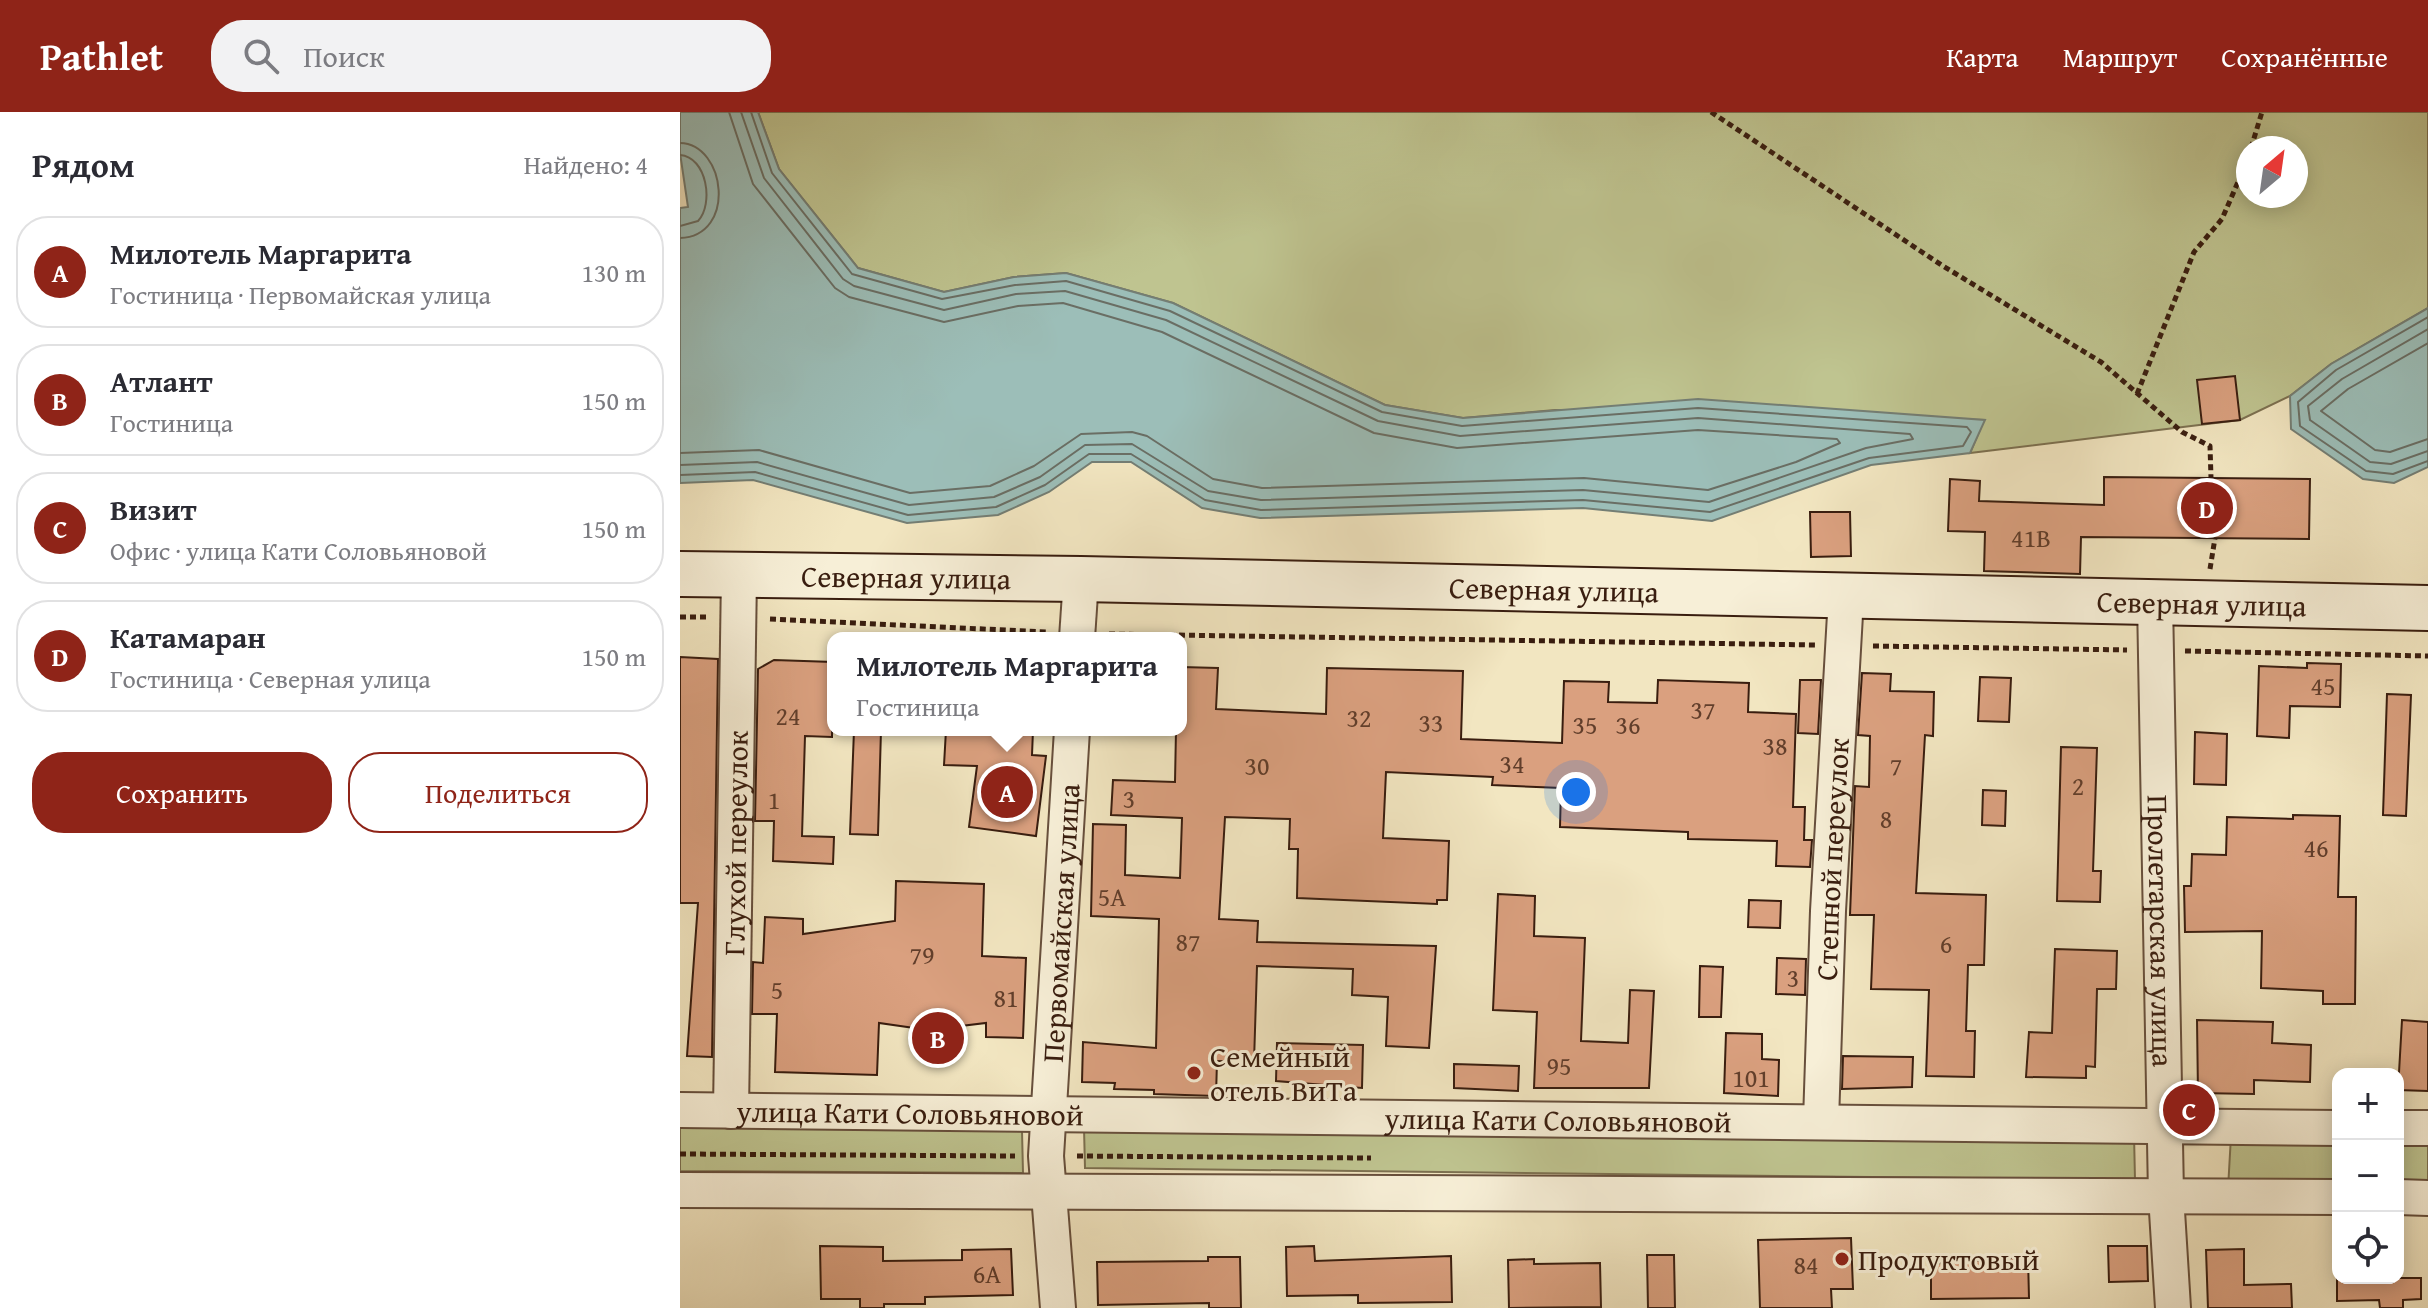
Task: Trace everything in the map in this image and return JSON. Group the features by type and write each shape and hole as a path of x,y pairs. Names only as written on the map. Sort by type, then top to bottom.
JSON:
{"street":[{"name":"Северная улица","path":"680,574 1081,579 2428,608"},
{"name":"Глухой переулок","path":"731,1111 739,575"},
{"path":"1077,632 1081,579"},
{"name":"Степной переулок","path":"1821,1121 1828,911 1846,597"},
{"name":"Пролетарская улица","path":"2155,601 2166,1195 2173,1308"},
{"name":"Первомайская улица","path":"1058,1308 1048,1192 1049,1113 1072,736"},
{"name":"улица Кати Соловьяновой","path":"680,1110 2332,1128"},
{"path":"2404,1128 2428,1128"},
{"path":"680,1190 2332,1197"},
{"path":"2404,1197 2428,1198"}],"path":[{"path":"1711,112 1943,266 2101,362 2182,432 2210,446 2211,478"},
{"path":"2255,136 2262,112"},
{"path":"2137,394 2194,252 2222,219 2236,187"},
{"path":"2206,583 2215,538"},
{"path":"680,617 1002,632"},
{"path":"1187,637 2428,656"}],"green space":[{"path":"758,112 2428,112 2428,308 2331,364 2290,396 2240,420 1970,453 1984,420 1555,410 1463,418 1385,405 1173,303 1066,273 1014,277 944,292 858,268 779,169"},
{"path":"680,1126 1022,1131 1023,1173 680,1171"},
{"path":"1084,1128 2134,1134 2135,1180 1085,1168"},
{"path":"2231,1136 2332,1136 2332,1190 2228,1189"},
{"path":"2404,1137 2428,1137 2428,1190 2404,1190"}],"water":[{"path":"680,112 758,112 779,169 858,268 944,292 1014,277 1066,273 1173,303 1385,405 1463,418 1698,399 1985,420 1970,453 1871,465 1712,521 1583,508 1260,518 1202,508 1131,462 1092,462 1049,492 998,515 907,523 753,480 680,483 680,208 688,207 680,153"},
{"path":"2428,308 2428,467 2394,483 2363,479 2291,429 2290,396 2331,364"}],"building":[{"path":"2235,376 2240,420 2202,424 2197,380"},
{"path":"2104,477 2310,479 2309,539 2081,537 2080,574 1984,571 1985,532 1948,531 1950,479 1980,481 1979,501 2104,505"},
{"path":"1810,512 1850,512 1851,556 1811,557"},
{"path":"680,657 718,659 712,1057 687,1056 698,903 680,903"},
{"path":"774,660 827,662 827,736 832,737 805,736 802,836 834,837 833,864 773,861 774,821 755,821 758,669"},
{"path":"2307,663 2341,664 2340,707 2290,706 2289,738 2257,736 2259,666 2307,668"},
{"path":"1187,667 1218,668 1216,709 1326,714 1327,668 1463,671 1461,739 1562,743 1564,681 1609,682 1608,702 1657,703 1658,680 1749,683 1748,712 1796,714 1793,807 1805,807 1804,840 1812,840 1810,867 1776,866 1777,841 1688,839 1688,832 1560,827 1561,788 1492,785 1493,777 1386,772 1383,838 1449,841 1447,900 1437,900 1437,904 1297,898 1298,849 1289,849 1290,819 1225,817 1219,919 1258,921 1257,942 1436,946 1429,1048 1386,1046 1388,997 1352,995 1353,969 1257,966 1254,1062 1217,1061 1216,1096 1154,1094 1154,1090 1114,1089 1115,1083 1082,1082 1083,1042 1156,1048 1159,919 1091,916 1093,824 1126,825 1125,875 1180,878 1182,818 1111,815 1113,780 1175,782 1176,736 1187,736"},
{"path":"1862,673 1891,674 1890,691 1934,692 1933,736 1925,735 1916,893 1986,895 1984,965 1968,965 1966,1031 1975,1031 1974,1077 1926,1076 1929,990 1871,989 1874,915 1850,915 1855,786 1869,787 1870,736 1858,735"},
{"path":"1980,677 2011,678 2009,722 1978,721"},
{"path":"1800,680 1821,680 1818,734 1798,733"},
{"path":"2387,694 2411,695 2406,816 2383,815"},
{"path":"2195,732 2227,734 2226,785 2194,784"},
{"path":"854,736 881,736 878,835 850,834"},
{"path":"946,736 1033,736 1032,755 1046,756 1036,836 969,827 977,766 944,765"},
{"path":"2061,747 2097,748 2093,871 2101,871 2100,902 2057,901"},
{"path":"1983,790 2006,791 2005,826 1982,825"},
{"path":"2293,815 2340,816 2338,897 2356,897 2355,1004 2323,1004 2323,991 2261,988 2262,931 2185,932 2184,886 2191,886 2192,854 2226,855 2227,817 2293,819"},
{"path":"896,881 984,884 982,956 1026,958 1023,1038 986,1037 986,1023 928,1030 879,1023 877,1075 775,1072 777,1014 752,1014 753,962 763,963 765,917 803,919 803,934 895,921"},
{"path":"1498,894 1535,896 1534,936 1585,938 1581,1041 1628,1043 1630,990 1654,991 1649,1088 1534,1088 1537,1012 1493,1010"},
{"path":"1749,900 1781,901 1780,928 1748,927"},
{"path":"2055,949 2117,951 2116,989 2097,989 2095,1067 2086,1066 2086,1078 2026,1077 2029,1032 2052,1033"},
{"path":"1777,958 1806,959 1805,995 1776,994"},
{"path":"1700,966 1723,967 1721,1017 1699,1017"},
{"path":"2197,1020 2273,1022 2272,1043 2311,1045 2310,1082 2254,1080 2254,1094 2198,1093"},
{"path":"2402,1020 2428,1022 2428,1091 2404,1090 2404,1068 2399,1068"},
{"path":"1726,1033 1762,1034 1762,1059 1779,1060 1778,1096 1724,1093"},
{"path":"1277,1043 1363,1045 1362,1088 1276,1081"},
{"path":"1843,1056 1913,1057 1912,1087 1842,1089"},
{"path":"1454,1064 1519,1066 1518,1091 1454,1088"},
{"path":"1851,1238 1853,1289 1831,1289 1832,1308 1760,1308 1758,1240"},
{"path":"820,1246 883,1247 883,1261 962,1260 962,1250 1011,1249 1013,1295 925,1297 925,1304 884,1304 884,1308 860,1308 860,1299 821,1299"},
{"path":"1314,1246 1315,1261 1451,1256 1452,1302 1358,1303 1358,1295 1287,1296 1286,1247"},
{"path":"2108,1246 2147,1246 2148,1281 2109,1282"},
{"path":"2244,1249 2244,1285 2291,1284 2292,1308 2208,1308 2206,1250"},
{"path":"1647,1255 1674,1255 1675,1308 1648,1308"},
{"path":"1208,1257 1240,1257 1241,1308 1209,1308 1209,1303 1098,1305 1097,1262 1208,1261"},
{"path":"2028,1257 2029,1298 1931,1299 1931,1264"},
{"path":"1534,1259 1534,1264 1600,1263 1601,1307 1509,1308 1508,1260"},
{"path":"2404,1278 2421,1278 2421,1299 2403,1300 2403,1308 2380,1308 2379,1300 2337,1301 2337,1284 2404,1284"}],"place":[{"name":"Катамаран","path":"2207,508"},
{"name":"Милотель Маргарита","path":"1007,792"},
{"name":"Атлант","path":"938,1038"},
{"name":"Семейный отель ВиТа","path":"1194,1073"},
{"name":"Визит","path":"2189,1110"},
{"name":"Продуктовый","path":"1842,1259"}]}
